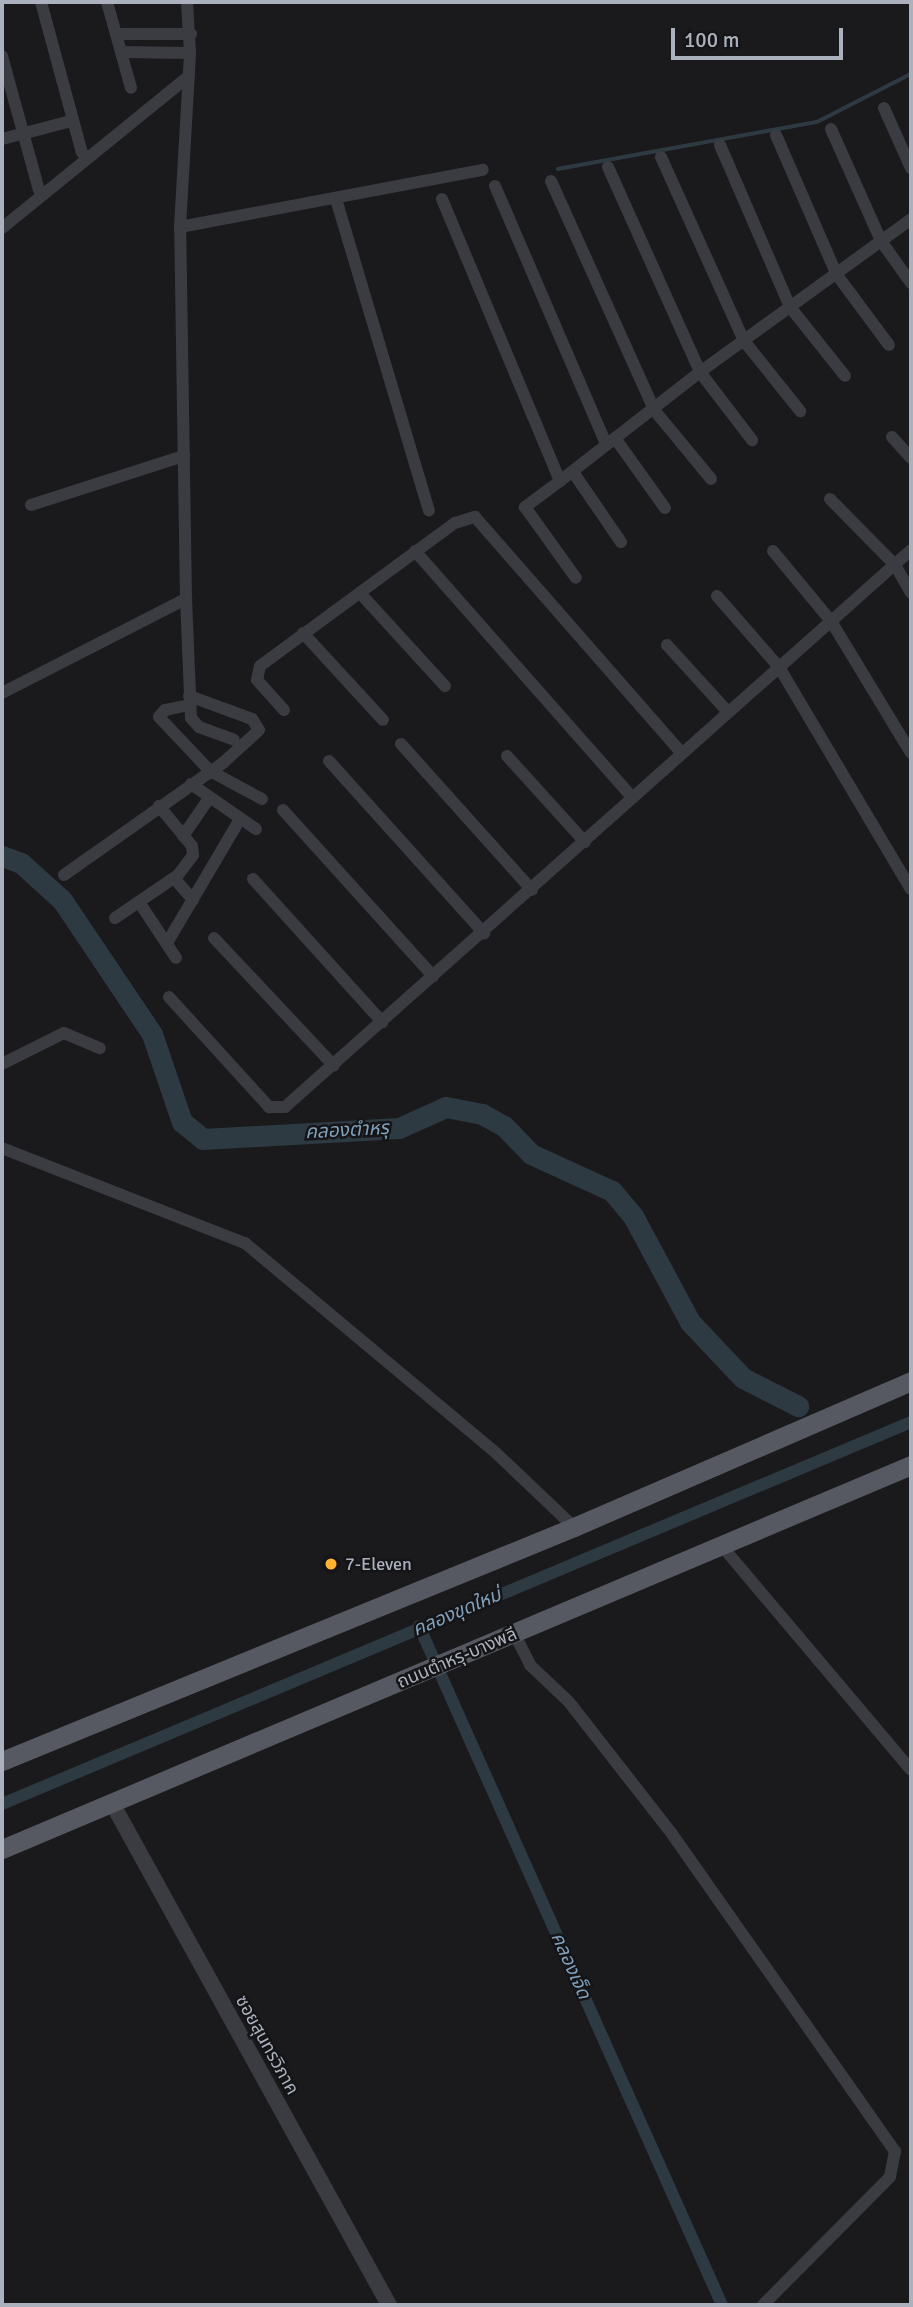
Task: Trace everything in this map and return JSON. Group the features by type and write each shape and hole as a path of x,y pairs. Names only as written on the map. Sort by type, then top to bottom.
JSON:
{"main road":[{"path":"2,1761 574,1527 911,1381"},
{"name":"ถนนตำหรุ-บางพลี","path":"2,1849 911,1465"}],"street":[{"path":"41,2 71,121 82,153"},
{"path":"107,2 131,88"},
{"path":"187,2 191,34 180,227 189,701 193,723 234,740"},
{"path":"116,34 191,34"},
{"path":"121,52 190,53"},
{"path":"2,56 39,190"},
{"path":"2,228 189,76"},
{"path":"884,108 911,167"},
{"path":"2,139 71,121"},
{"path":"831,129 881,241 911,283"},
{"path":"776,135 837,275 889,345"},
{"path":"720,145 790,307 845,376"},
{"path":"661,156 744,341 800,411"},
{"path":"608,167 700,372 752,440"},
{"path":"180,227 482,170"},
{"path":"551,181 655,411 711,479"},
{"path":"495,186 610,441 665,508"},
{"path":"336,199 429,510"},
{"path":"442,200 560,481"},
{"path":"576,578 525,507 610,441 655,411 700,372 911,219"},
{"path":"892,437 911,458"},
{"path":"30,505 184,456"},
{"path":"573,472 621,542"},
{"path":"830,499 895,565 911,593"},
{"path":"284,710 257,680 256,671 415,551 466,517 475,516 488,526 681,752"},
{"path":"169,998 269,1107 285,1107 484,933 681,752 911,550"},
{"path":"415,551 633,798"},
{"path":"773,551 831,621 911,753"},
{"path":"360,593 445,686"},
{"path":"717,596 779,667 911,889"},
{"path":"2,693 186,599"},
{"path":"303,633 383,720"},
{"path":"667,645 727,711"},
{"path":"64,875 210,771 259,726 252,719 189,701 165,710 159,717 210,771 262,799"},
{"path":"401,744 532,890"},
{"path":"507,756 585,842"},
{"path":"329,761 484,933"},
{"path":"191,784 256,829"},
{"path":"183,836 210,797"},
{"path":"115,918 174,878 193,855 192,846 159,806"},
{"path":"283,810 433,976"},
{"path":"167,943 240,819"},
{"path":"174,878 193,900"},
{"path":"253,879 382,1022"},
{"path":"139,902 176,958"},
{"path":"215,938 334,1066"},
{"path":"2,1064 64,1033 100,1048"},
{"path":"2,1148 245,1243 506,1462 574,1527"},
{"path":"721,1545 911,1770"},
{"path":"514,1633 530,1665 569,1702 672,1834 895,2151 897,2160 890,2177 763,2305"},
{"name":"ซอยสุนทรวิภาค","path":"112,1803 389,2305"}],"waterway":[{"path":"558,169 817,122 911,74"},
{"name":"คลองตำหรุ","path":"2,856 21,863 62,900 152,1034 182,1122 203,1139 399,1128 446,1107 482,1114 504,1126 531,1154 612,1191 633,1216 690,1322 743,1378 798,1406"},
{"name":"คลองขุดใหม่","path":"2,1804 911,1422"},
{"name":"คลองเจ็ด","path":"419,1626 722,2305"}],"place":[{"name":"7-Eleven","path":"331,1564"}]}
